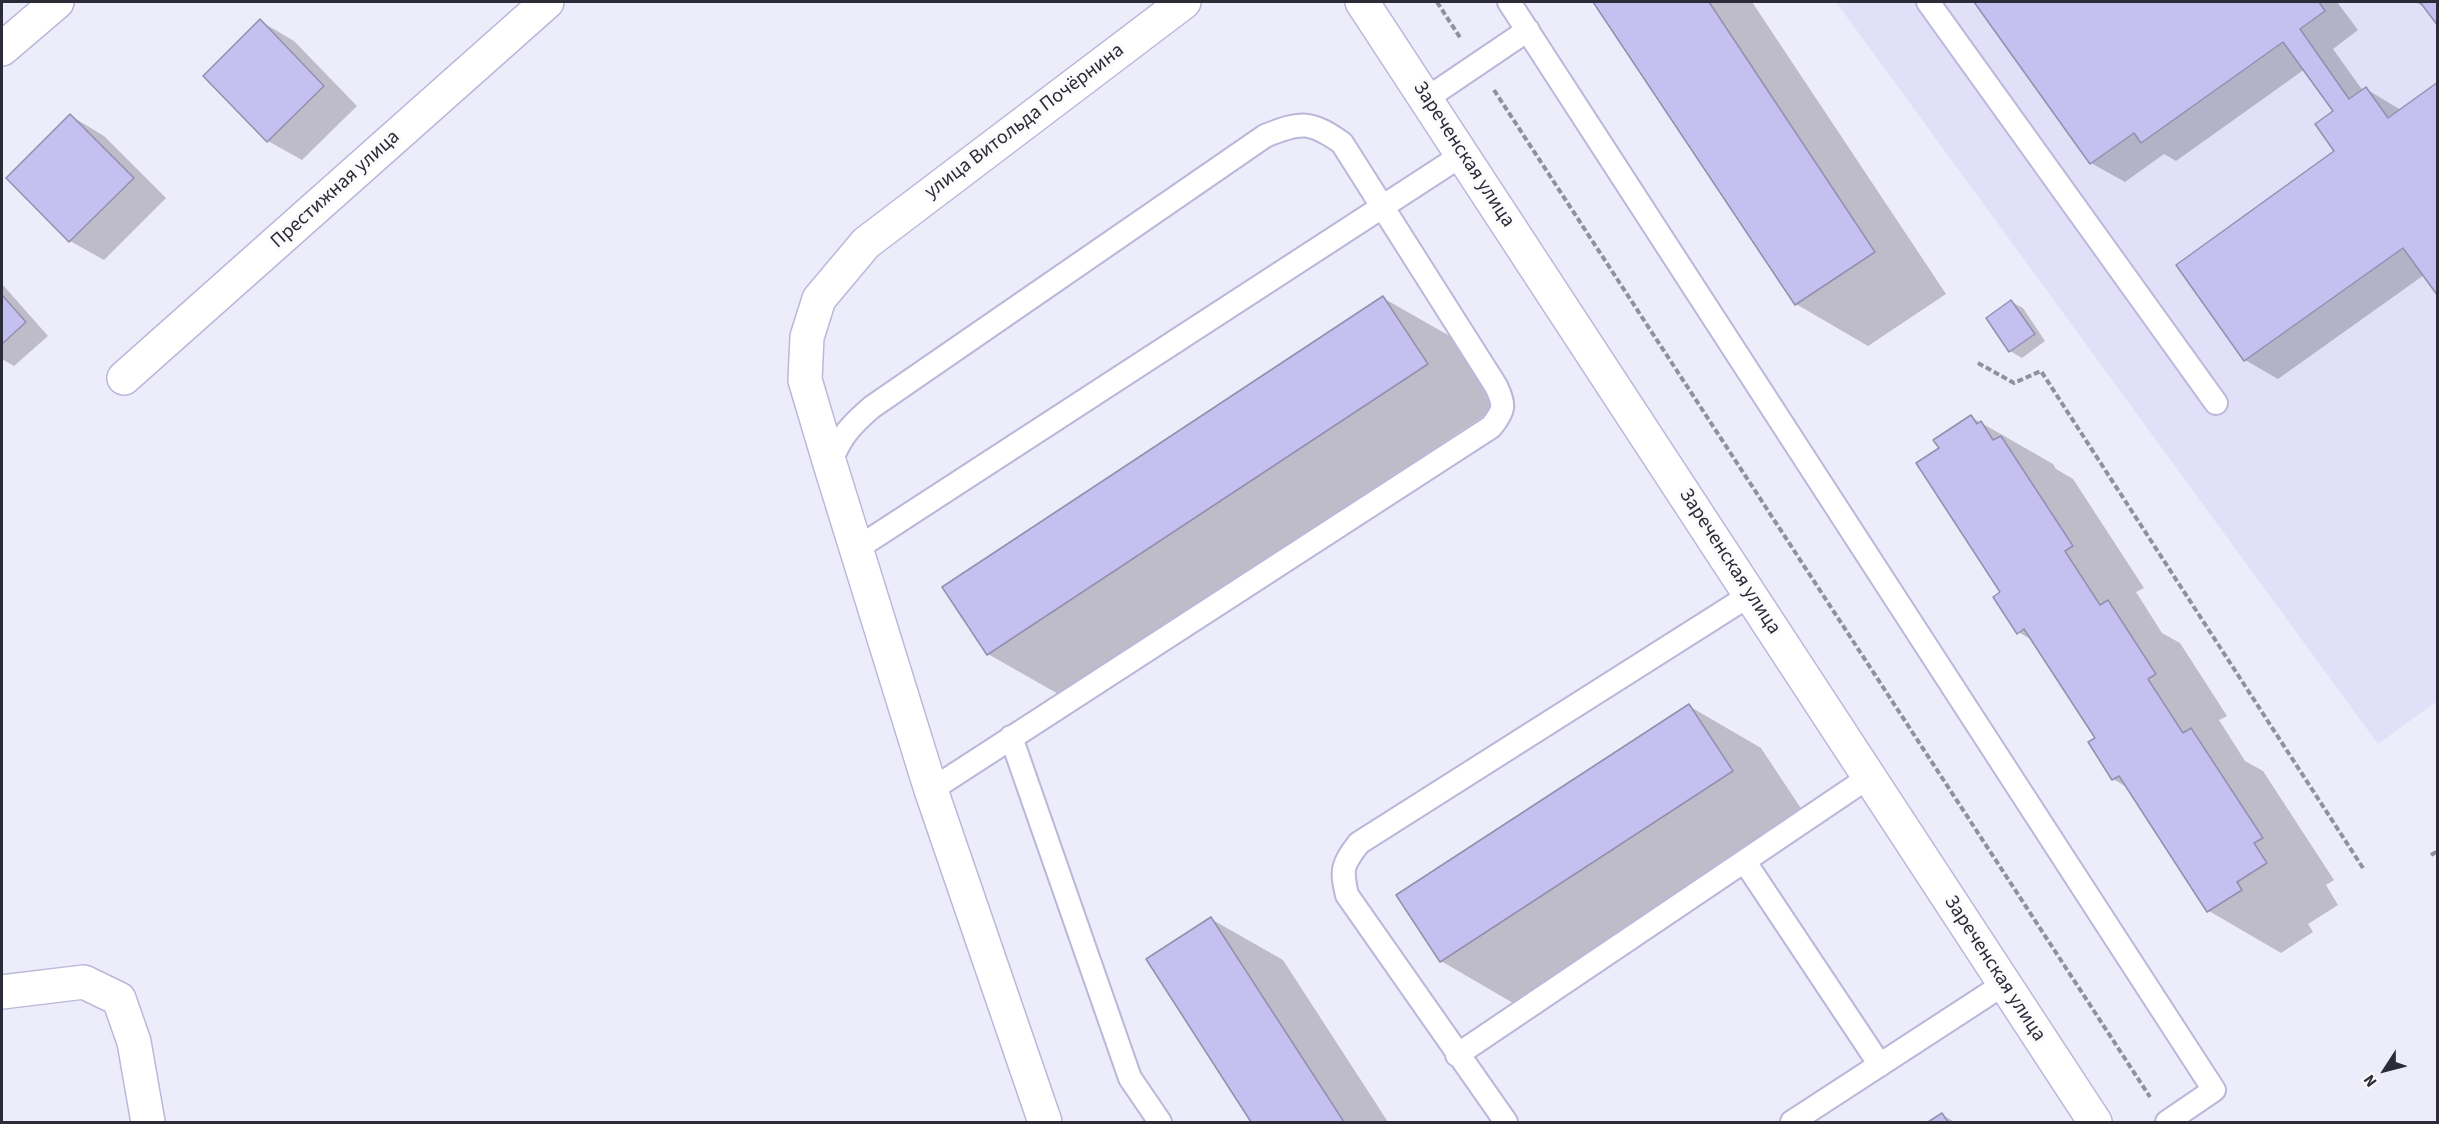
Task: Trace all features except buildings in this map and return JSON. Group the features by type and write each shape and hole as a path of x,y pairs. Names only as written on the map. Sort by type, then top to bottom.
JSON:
{"street":[{"path":"2,49 57,2"},
{"name":"Престижная улица","path":"124,378 547,2"},
{"name":"улица Витольда Почёрнина","path":"1045,1122 931,790 830,464 805,380 807,337 819,299 866,243 1184,2"},
{"name":"Зареченская улица","path":"1362,2 2095,1122"},
{"path":"2,992 84,982 119,999 134,1042 148,1122"}],"lane":[{"path":"1509,2 2214,1090 2167,1122"},
{"path":"1928,2 2216,403"},
{"path":"1426,99 1528,30"},
{"path":"830,464 836,446 849,426 872,407 1266,136 1287,127 1305,125 1322,128 1342,143 1503,400 1501,415 1491,427 931,790"},
{"path":"856,549 1462,155"},
{"path":"1506,1122 1347,895 1342,875 1347,859 1359,843 1750,595"},
{"path":"1011,737 1130,1078 1160,1122"},
{"path":"1457,1055 1869,777"},
{"path":"1745,862 1880,1065"},
{"path":"1792,1122 2004,984"}],"path":[{"path":"1437,2 2153,1102"},
{"path":"1978,363 2014,383 2041,371 2363,868"},
{"path":"2431,855 2438,851"}],"shaded area":[{"path":"1836,2 2437,2 2437,701 2378,744"}]}
